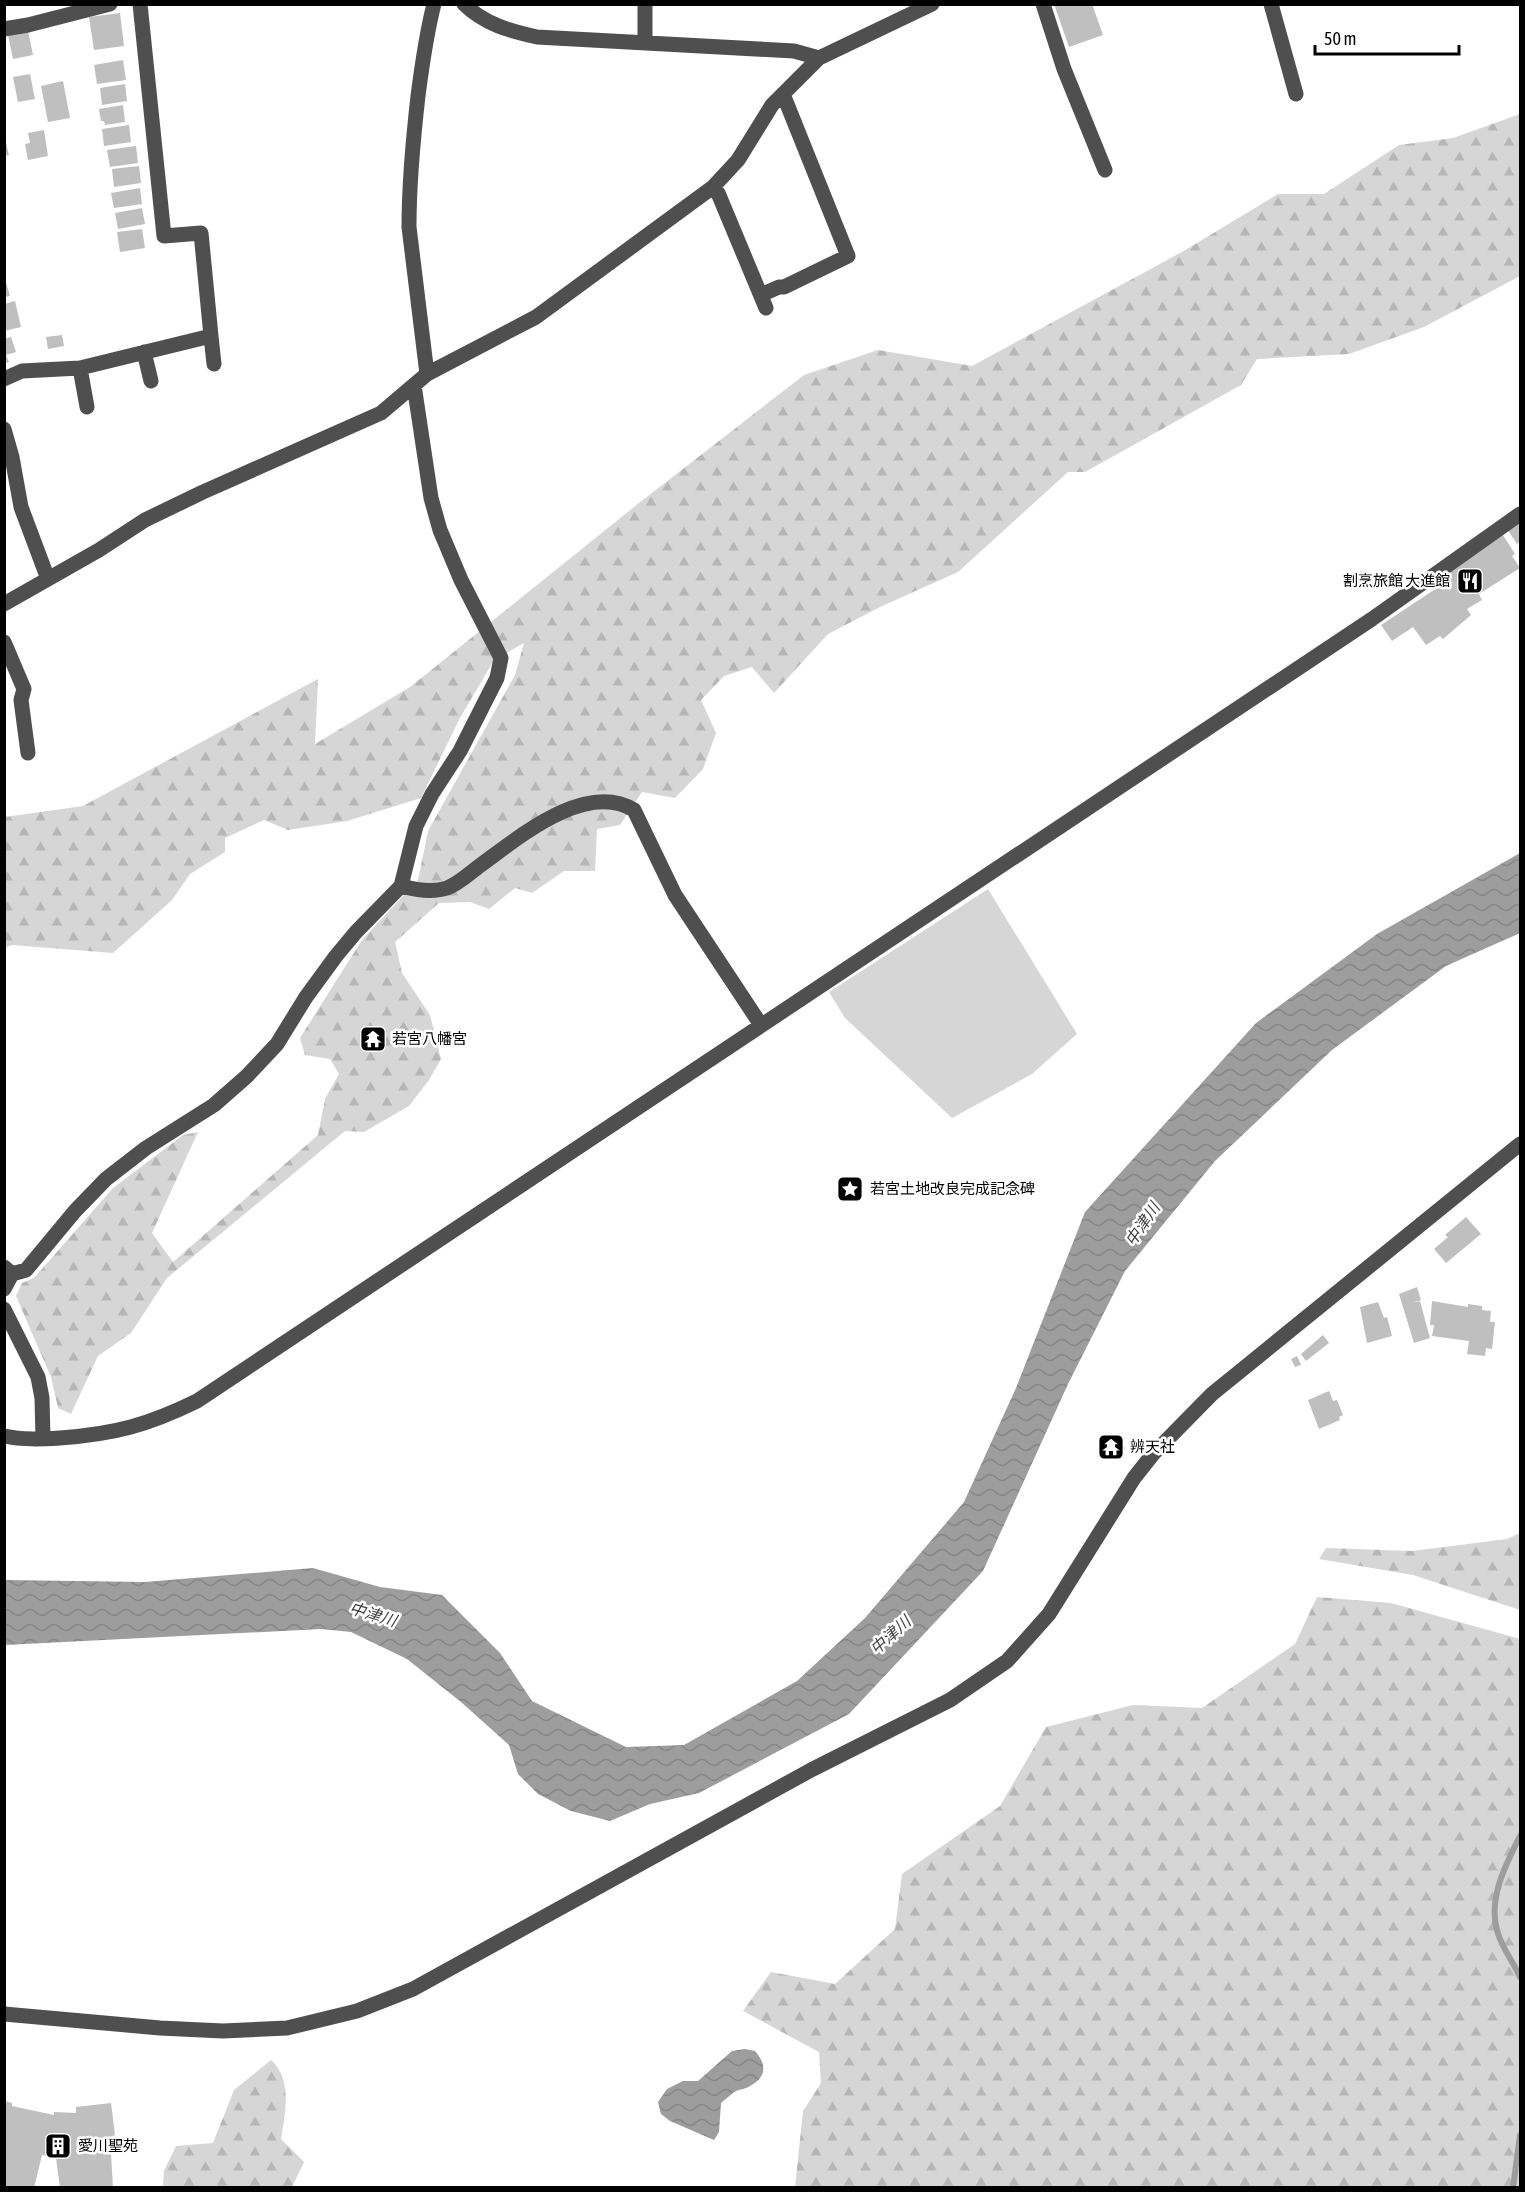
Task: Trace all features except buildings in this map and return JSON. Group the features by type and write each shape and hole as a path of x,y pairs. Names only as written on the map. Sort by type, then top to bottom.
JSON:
{"street":[{"path":"4,29 110,4"},
{"path":"140,4 164,236 201,233 214,364"},
{"path":"427,374 409,227 409,203 426,32 434,4"},
{"path":"464,4 488,22 509,31 537,37 794,51 819,58"},
{"path":"645,4 645,42"},
{"path":"4,604 155,516 381,412 427,374 536,317 713,187 738,160 772,105 819,58 932,4"},
{"path":"1043,4 1064,69 1105,170"},
{"path":"1271,4 1296,94"},
{"path":"713,187 718,193 764,302 779,287 784,287 848,256 818,198 783,94"},
{"path":"4,379 21,371 80,368 211,336"},
{"path":"144,352 151,381"},
{"path":"80,368 87,407"},
{"path":"4,1289 8,1270 26,1270 75,1211 106,1179 146,1148 214,1105 247,1076 277,1044 336,956 401,886 416,826 432,794 460,751 497,678 501,658 461,580 440,530 431,498 414,385"},
{"path":"4,429 12,457 21,507 48,579"},
{"path":"4,1436 43,1439 106,1434 163,1418 197,1401 1408,594 1521,514"},
{"path":"4,642 24,689 21,700 28,753"},
{"path":"401,886 419,891 448,888 541,822 560,812 578,806 616,801 627,805 634,810 675,895 761,1025"},
{"path":"4,2014 85,2023 223,2031 287,2028 357,2011 413,1989 811,1770 950,1700 1007,1661 1049,1614 1134,1478 1153,1454 1212,1394 1521,1144"},
{"path":"4,1309 38,1377 42,1398 43,1439"}],"green space":[{"path":"1520,114 1520,276 1424,327 1349,354 1257,359 1241,385 1085,472 1068,472 958,572 880,607 828,634 774,693 752,667 724,676 701,700 716,733 703,769 675,798 642,792 620,825 597,829 595,871 564,871 532,893 515,888 489,909 470,902 439,903 395,942 402,973 430,1015 441,1059 429,1080 409,1106 364,1132 345,1131 167,1278 131,1333 98,1356 71,1414 58,1408 51,1377 16,1296 22,1283 34,1278 113,1188 183,1135 198,1132 152,1233 173,1262 318,1135 325,1099 339,1074 330,1059 305,1055 300,1038 362,940 418,880 428,831 515,675 524,643 494,660 460,718 421,798 347,821 288,830 264,820 225,838 225,852 190,874 172,900 113,953 12,945 5,948 5,817 83,806 318,679 315,744 410,687 639,503 804,375 878,350 972,366 1182,252 1278,194 1324,194 1399,145 1453,138"},
{"path":"988,889 1077,1034 1032,1074 952,1118 845,1018 829,992"},
{"path":"1520,1533 1520,1610 1413,1575 1319,1559 1326,1548 1412,1551 1507,1539"},
{"path":"1317,1597 1391,1603 1520,1639 1520,2187 795,2187 803,2111 821,2083 819,2052 743,2011 771,1972 835,1984 895,1929 902,1874 1000,1806 1046,1727 1133,1705 1202,1708 1295,1644"},
{"path":"271,2060 278,2068 285,2087 281,2139 304,2162 292,2187 163,2187 164,2171 176,2146 213,2143 234,2090"}],"water":[{"name":"中津川","path":"1520,853 1520,933 1446,966 1332,1050 1215,1161 1125,1271 1068,1384 983,1571 849,1714 699,1793 650,1804 610,1821 571,1811 538,1794 518,1774 509,1745 461,1702 407,1659 351,1632 321,1629 5,1645 5,1580 145,1582 313,1568 380,1587 442,1595 500,1653 532,1701 626,1747 684,1745 797,1681 865,1618 964,1502 1016,1388 1085,1212 1256,1023 1377,934"},
{"path":"745,2049 755,2051 759,2056 763,2065 762,2074 756,2082 736,2091 721,2103 719,2132 714,2140 670,2121 661,2114 658,2102 667,2089 683,2081 698,2081 732,2051"}],"waterway":[{"path":"1520,1836 1500,1882 1495,1906 1499,1936 1520,1977"},
{"path":"1513,2188 1520,2135"}],"place":[{"name":"割烹旅館 大進館","path":"1470,581"},
{"name":"若宮八幡宮","path":"373,1039"},
{"name":"若宮土地改良完成記念碑","path":"850,1189"},
{"name":"辨天社","path":"1111,1447"},
{"name":"愛川聖苑","path":"58,2146"}]}
